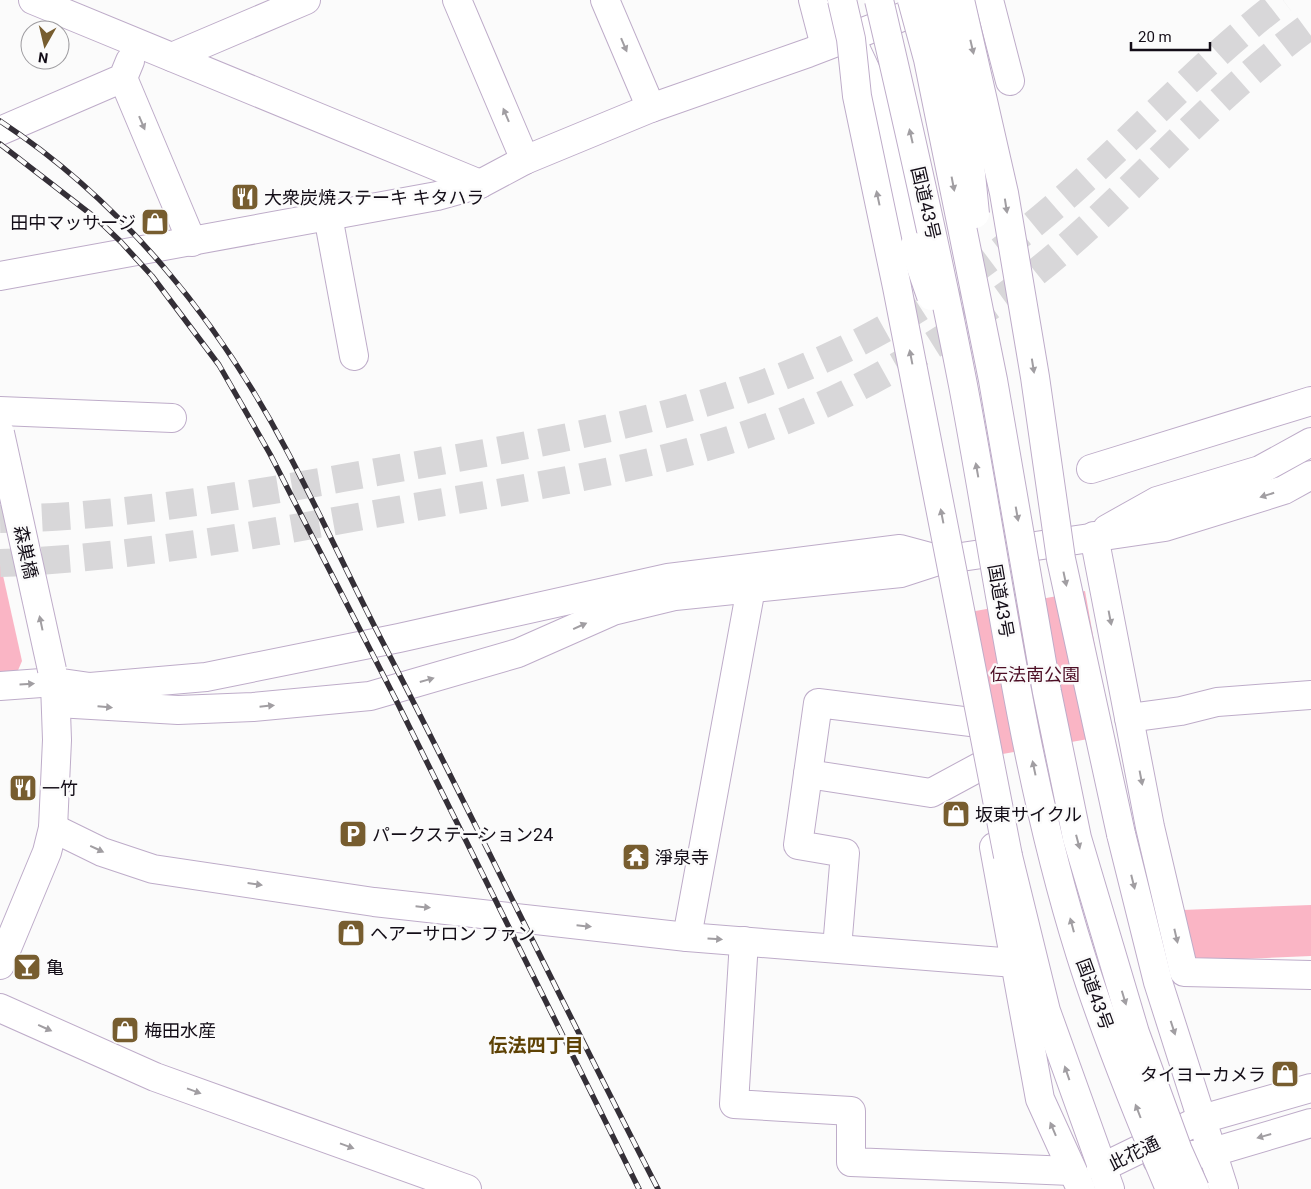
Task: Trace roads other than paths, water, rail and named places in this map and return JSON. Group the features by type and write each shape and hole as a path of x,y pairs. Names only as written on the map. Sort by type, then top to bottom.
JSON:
{"main road":[{"path":"33,0 480,184"},
{"path":"88,0 100,27"},
{"path":"172,57 306,0"},
{"path":"457,0 525,160"},
{"path":"605,0 651,108"},
{"path":"812,0 824,46"},
{"path":"842,0 851,39 857,96 897,287 1008,856 1046,1011 1106,1178"},
{"name":"国道43号","path":"879,0 933,235 964,390 1020,705 1050,841 1080,953 1170,1189"},
{"name":"国道43号","path":"912,0 928,59 993,380 1047,692 1077,838 1135,1033 1178,1151 1195,1189"},
{"path":"937,0 967,134 993,380"},
{"path":"0,276 437,196 480,184 525,160 651,108 947,0"},
{"path":"960,0 1004,193 1035,377 1061,558 1121,834 1158,982 1224,1189"},
{"path":"989,0 1010,81"},
{"path":"851,39 875,90 914,247 964,390"},
{"path":"137,43 123,78 192,242"},
{"path":"0,130 123,78"},
{"path":"328,216 354,356"},
{"path":"1091,469 1311,401"},
{"path":"0,411 172,418"},
{"name":"森巣橋","path":"0,433 54,685 54,828 47,852 0,965"},
{"path":"1094,536 1157,501 1260,470 1311,442"},
{"path":"54,685 178,710 253,707 370,696 518,653 613,612 675,596 901,573 941,560 1094,536 1166,527 1284,490 1311,475"},
{"path":"1094,536 1150,827 1184,972 1311,975"},
{"path":"0,686 54,685 90,687 206,677 399,638 668,578 900,549 941,560"},
{"path":"744,941 734,1104 851,1111 851,1162 1076,1180 1040,1099 981,766 941,560"},
{"path":"686,937 751,588"},
{"path":"1129,718 1181,711 1217,702 1311,695"},
{"path":"837,948 845,853 798,845 818,703 971,722"},
{"path":"808,774 930,793 981,766"},
{"path":"54,828 102,852 154,869 374,902 686,937 1015,963"},
{"path":"0,1008 155,1077 467,1189"},
{"name":"此花通","path":"1106,1178 1202,1120 1311,1088"},
{"name":"此花通","path":"1106,1178 1212,1152 1311,1123"}],"tunnel":[{"path":"0,519 95,514 189,503 518,447 589,433 659,416 727,396 794,372 859,342 922,306 998,252 1070,193 1227,46 1283,0"},
{"path":"0,563 145,551 290,529 535,486 634,466 683,453 731,439 810,411 898,366 1009,293 1049,262 1087,228 1233,89 1311,25"}],"railway":[{"path":"0,121 45,153 87,188 127,226 164,267 198,310 230,355 259,401 310,496 658,1189"},
{"path":"0,144 97,219 121,242 152,276 219,365 270,454 397,702 639,1189"}],"place":[{"name":"大衆炭焼ステーキ キタハラ","path":"245,197"},
{"name":"田中マッサージ","path":"155,222"},
{"name":"一竹","path":"23,788"},
{"name":"坂東サイクル","path":"956,814"},
{"name":"パークステーション24","path":"353,834"},
{"name":"淨泉寺","path":"636,857"},
{"name":"ヘアーサロン ファン","path":"351,933"},
{"name":"亀","path":"27,967"},
{"name":"梅田水産","path":"125,1030"},
{"name":"タイヨーカメラ","path":"1285,1074"}],"district":[{"name":"伝法四丁目","path":"536,1045"}],"park label":[{"name":"伝法南公園","path":"1035,674"}]}
